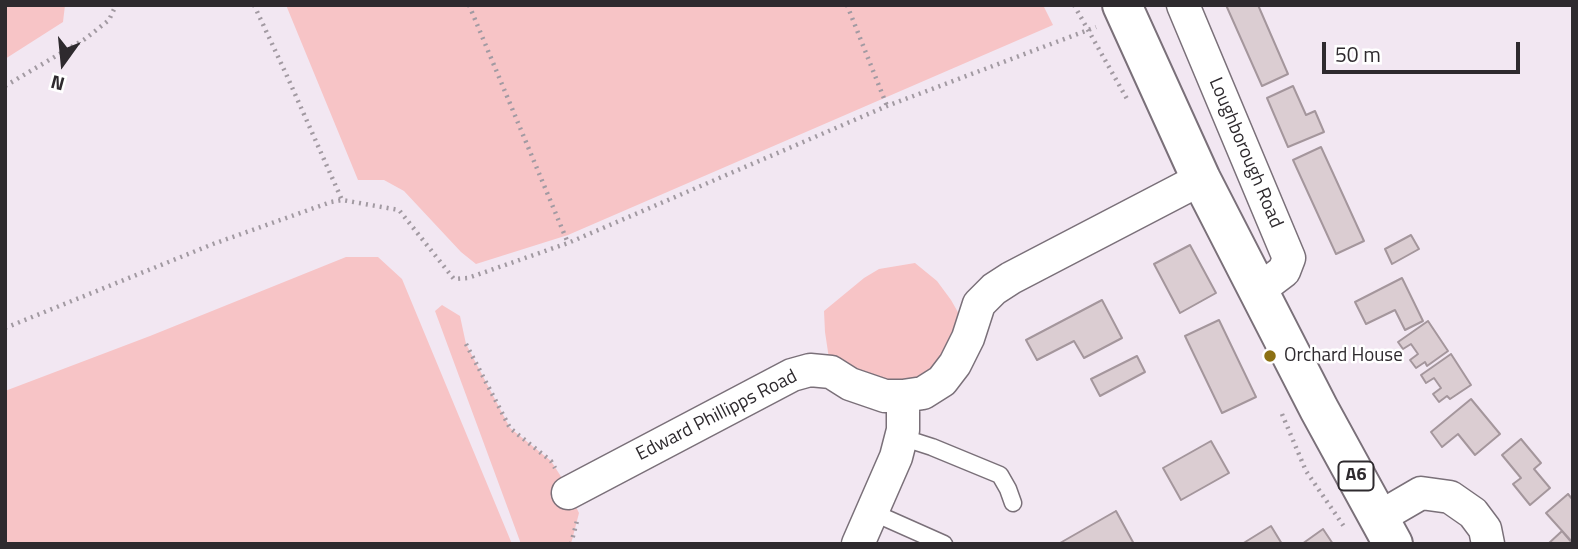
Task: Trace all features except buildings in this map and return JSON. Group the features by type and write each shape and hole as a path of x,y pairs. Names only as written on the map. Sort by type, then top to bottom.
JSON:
{"highway":[{"name":"A6","path":"1124,10 1201,179 1319,409 1386,531"}],"street":[{"name":"Loughborough Road","path":"1183,5 1289,258 1284,271 1259,290"},
{"name":"Edward Phillipps Road","path":"569,494 792,375 810,370 831,372 850,383 885,396 923,393 942,381 963,350 979,304 994,289 1201,179"},
{"path":"858,544 896,457 903,430 903,396"},
{"path":"1386,531 1421,493 1450,497 1473,513 1493,534"}],"lane":[{"path":"901,437 1000,475 1013,503"},
{"path":"872,512 944,544"}],"path":[{"path":"5,86 85,39 109,20 116,5"},
{"path":"254,5 341,200"},
{"path":"469,5 568,243"},
{"path":"848,5 887,106"},
{"path":"5,328 213,244 341,200 399,210 454,279 468,278 568,243 887,106 1124,10"},
{"path":"466,344 510,428 551,461 569,494 571,544"}],"shaded area":[{"path":"5,5 65,5 63,22 5,59"},
{"path":"286,5 1043,5 1053,25 568,235 476,264 461,252 404,191 384,180 358,180"},
{"path":"346,257 378,257 402,279 512,544 5,544 5,391"},
{"path":"915,263 937,281 963,321 923,393 831,372 824,311 879,269"},
{"path":"442,305 460,316 466,344 510,428 551,461 560,475 579,513 571,544 521,544 435,311"}],"place":[{"name":"Orchard House","path":"1270,356"}]}
